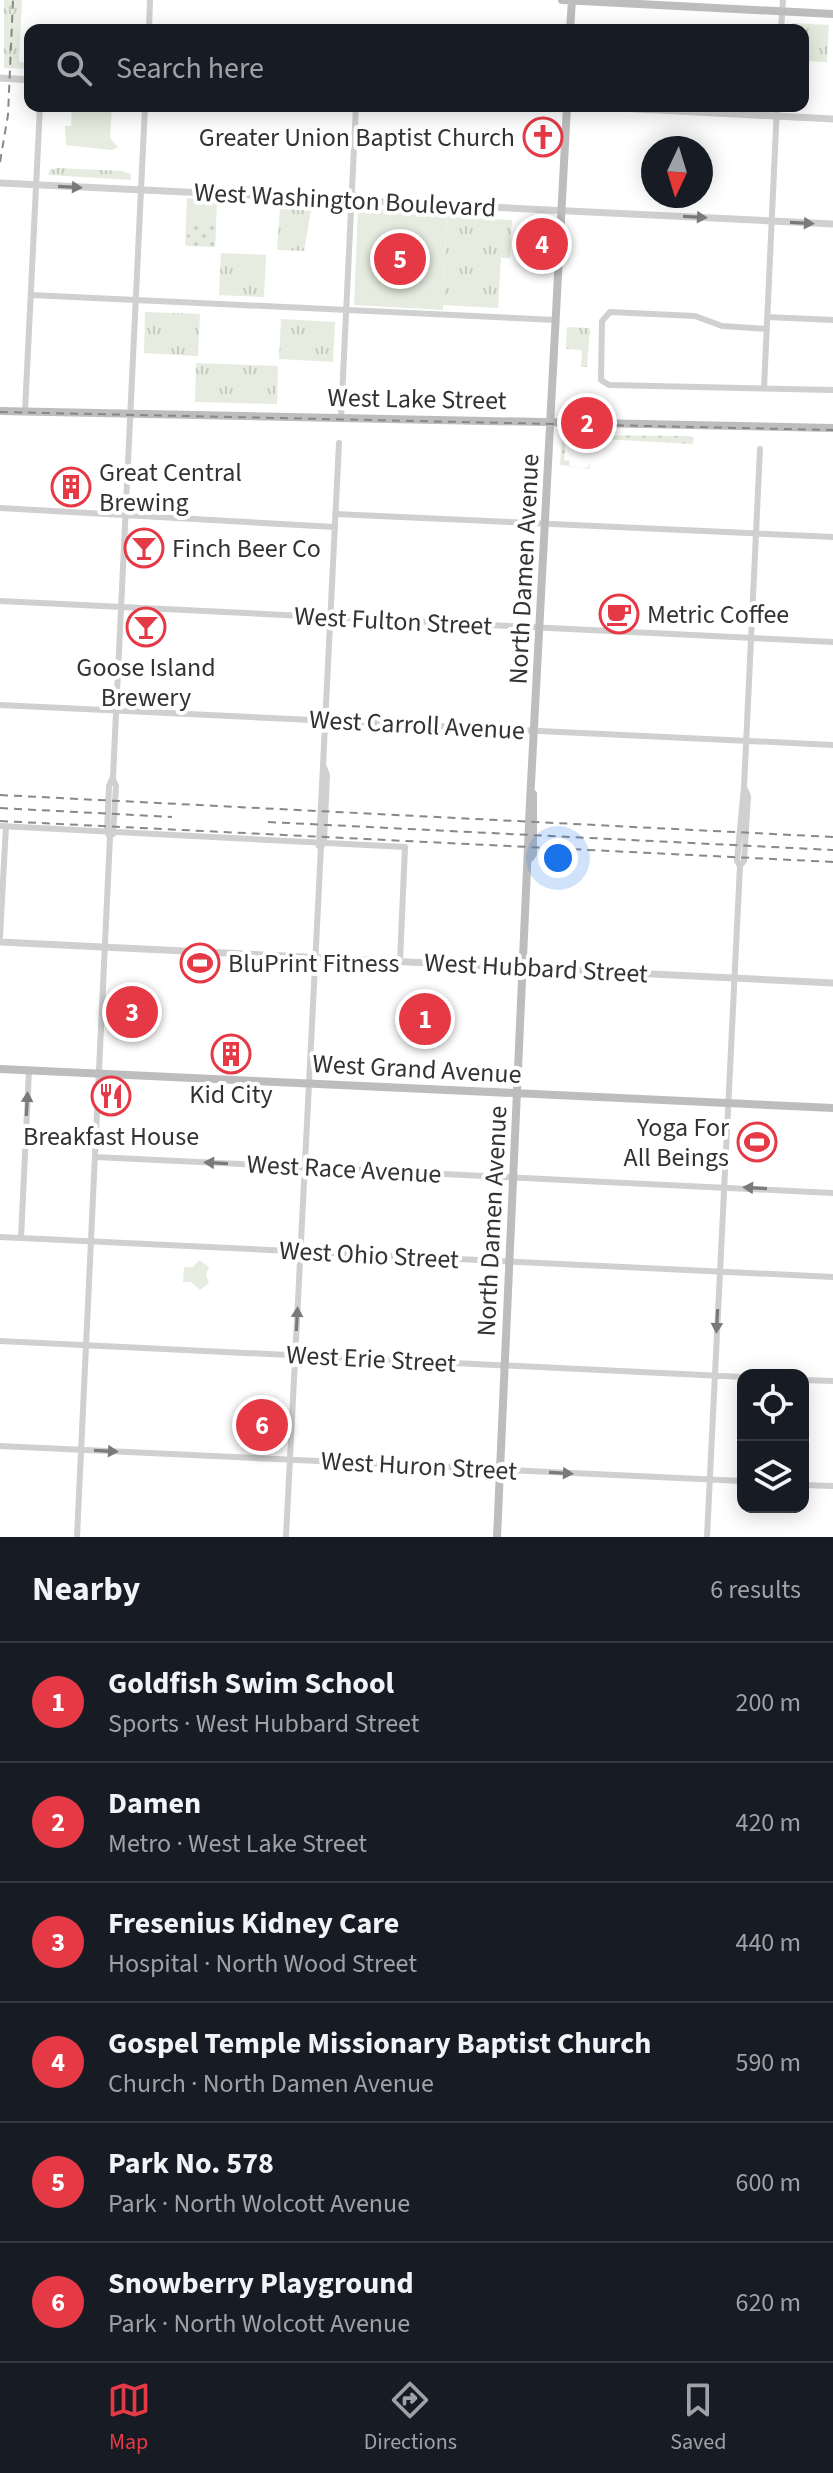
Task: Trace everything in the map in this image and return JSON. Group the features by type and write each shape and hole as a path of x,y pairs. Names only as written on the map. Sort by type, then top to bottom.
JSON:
{"main road":[{"path":"562,0 677,3 833,14"},
{"path":"570,24 572,0"},
{"name":"North Damen Avenue","path":"497,1537 567,112"},
{"name":"West Lake Street","path":"0,411 833,428"},
{"name":"West Grand Avenue","path":"0,1069 833,1108"}],"street":[{"path":"149,24 150,0"},
{"path":"781,24 783,0"},
{"path":"0,78 24,80"},
{"path":"25,411 40,112"},
{"path":"77,1537 110,833 116,786 113,779 145,112"},
{"path":"341,418 356,112"},
{"path":"698,112 833,119"},
{"path":"764,388 777,112"},
{"name":"West Washington Boulevard","path":"0,183 833,224"},
{"path":"31,295 556,320"},
{"path":"766,329 722,326 695,316 610,312 602,321 603,383 833,390"},
{"path":"767,317 833,320"},
{"path":"286,1537 321,844 320,775 324,767 339,443"},
{"path":"707,1537 740,866 744,861 748,796 744,787 760,449"},
{"path":"0,508 335,527"},
{"path":"335,514 833,537"},
{"name":"West Fulton Street","path":"0,601 833,642"},
{"name":"West Carroll Avenue","path":"0,705 833,745"},
{"path":"0,939 3,826 405,847 400,961"},
{"name":"West Hubbard Street","path":"0,939 833,983"},
{"path":"21,1238 29,1070"},
{"name":"West Race Avenue","path":"95,1157 833,1193"},
{"name":"West Ohio Street","path":"0,1237 833,1277"},
{"name":"West Erie Street","path":"0,1341 737,1377"},
{"path":"809,1380 833,1381"},
{"name":"West Huron Street","path":"0,1446 737,1481"},
{"path":"809,1485 833,1486"}],"green space":[{"path":"4,0 22,0 19,61 24,63 24,69 4,68"},
{"path":"792,23 829,25 827,62 809,61 809,24"},
{"path":"72,112 112,112 110,138 118,147 112,150 66,145 65,126 71,126"},
{"path":"50,170 122,171 131,174 131,180 48,175"},
{"path":"187,198 217,200 215,247 185,245"},
{"path":"280,208 311,210 304,251 277,250"},
{"path":"358,208 447,212 443,310 354,305"},
{"path":"447,216 512,220 510,258 501,258 498,308 443,305"},
{"path":"188,224 216,225 215,247 187,246"},
{"path":"221,253 266,255 264,297 219,295"},
{"path":"145,312 200,314 198,356 144,353"},
{"path":"281,319 335,322 333,362 279,359"},
{"path":"567,327 590,328 587,367 581,367 582,350 566,349"},
{"path":"196,363 278,366 277,404 195,402"},
{"path":"562,435 694,438 693,444 566,437 564,460 570,461 569,466 560,465"},
{"path":"199,1260 209,1267 206,1275 209,1283 200,1290 191,1282 183,1282 184,1267 193,1267"},
{"path":"253,1409 267,1409 267,1419 275,1419 273,1449 251,1448"}],"railway":[{"path":"0,162 8,115 13,0"},
{"path":"0,412 833,430"},
{"path":"0,795 833,837"},
{"path":"0,808 172,817"},
{"path":"0,821 833,862"},
{"path":"268,822 833,850"}],"place":[{"name":"Greater Union Baptist Church","path":"543,137"},
{"name":"Gospel Temple Missionary Baptist Church","path":"542,244"},
{"name":"Park No. 578","path":"400,259"},
{"name":"Damen","path":"587,423"},
{"name":"Great Central Brewing","path":"71,487"},
{"name":"Finch Beer Co","path":"144,548"},
{"name":"Metric Coffee","path":"619,614"},
{"name":"Goose Island Brewery","path":"146,627"},
{"name":"BluPrint Fitness","path":"200,963"},
{"name":"Fresenius Kidney Care","path":"132,1012"},
{"name":"Goldfish Swim School","path":"425,1019"},
{"name":"Kid City","path":"231,1054"},
{"name":"Breakfast House","path":"111,1096"},
{"name":"Yoga For All Beings","path":"757,1142"},
{"name":"Snowberry Playground","path":"262,1425"}]}
